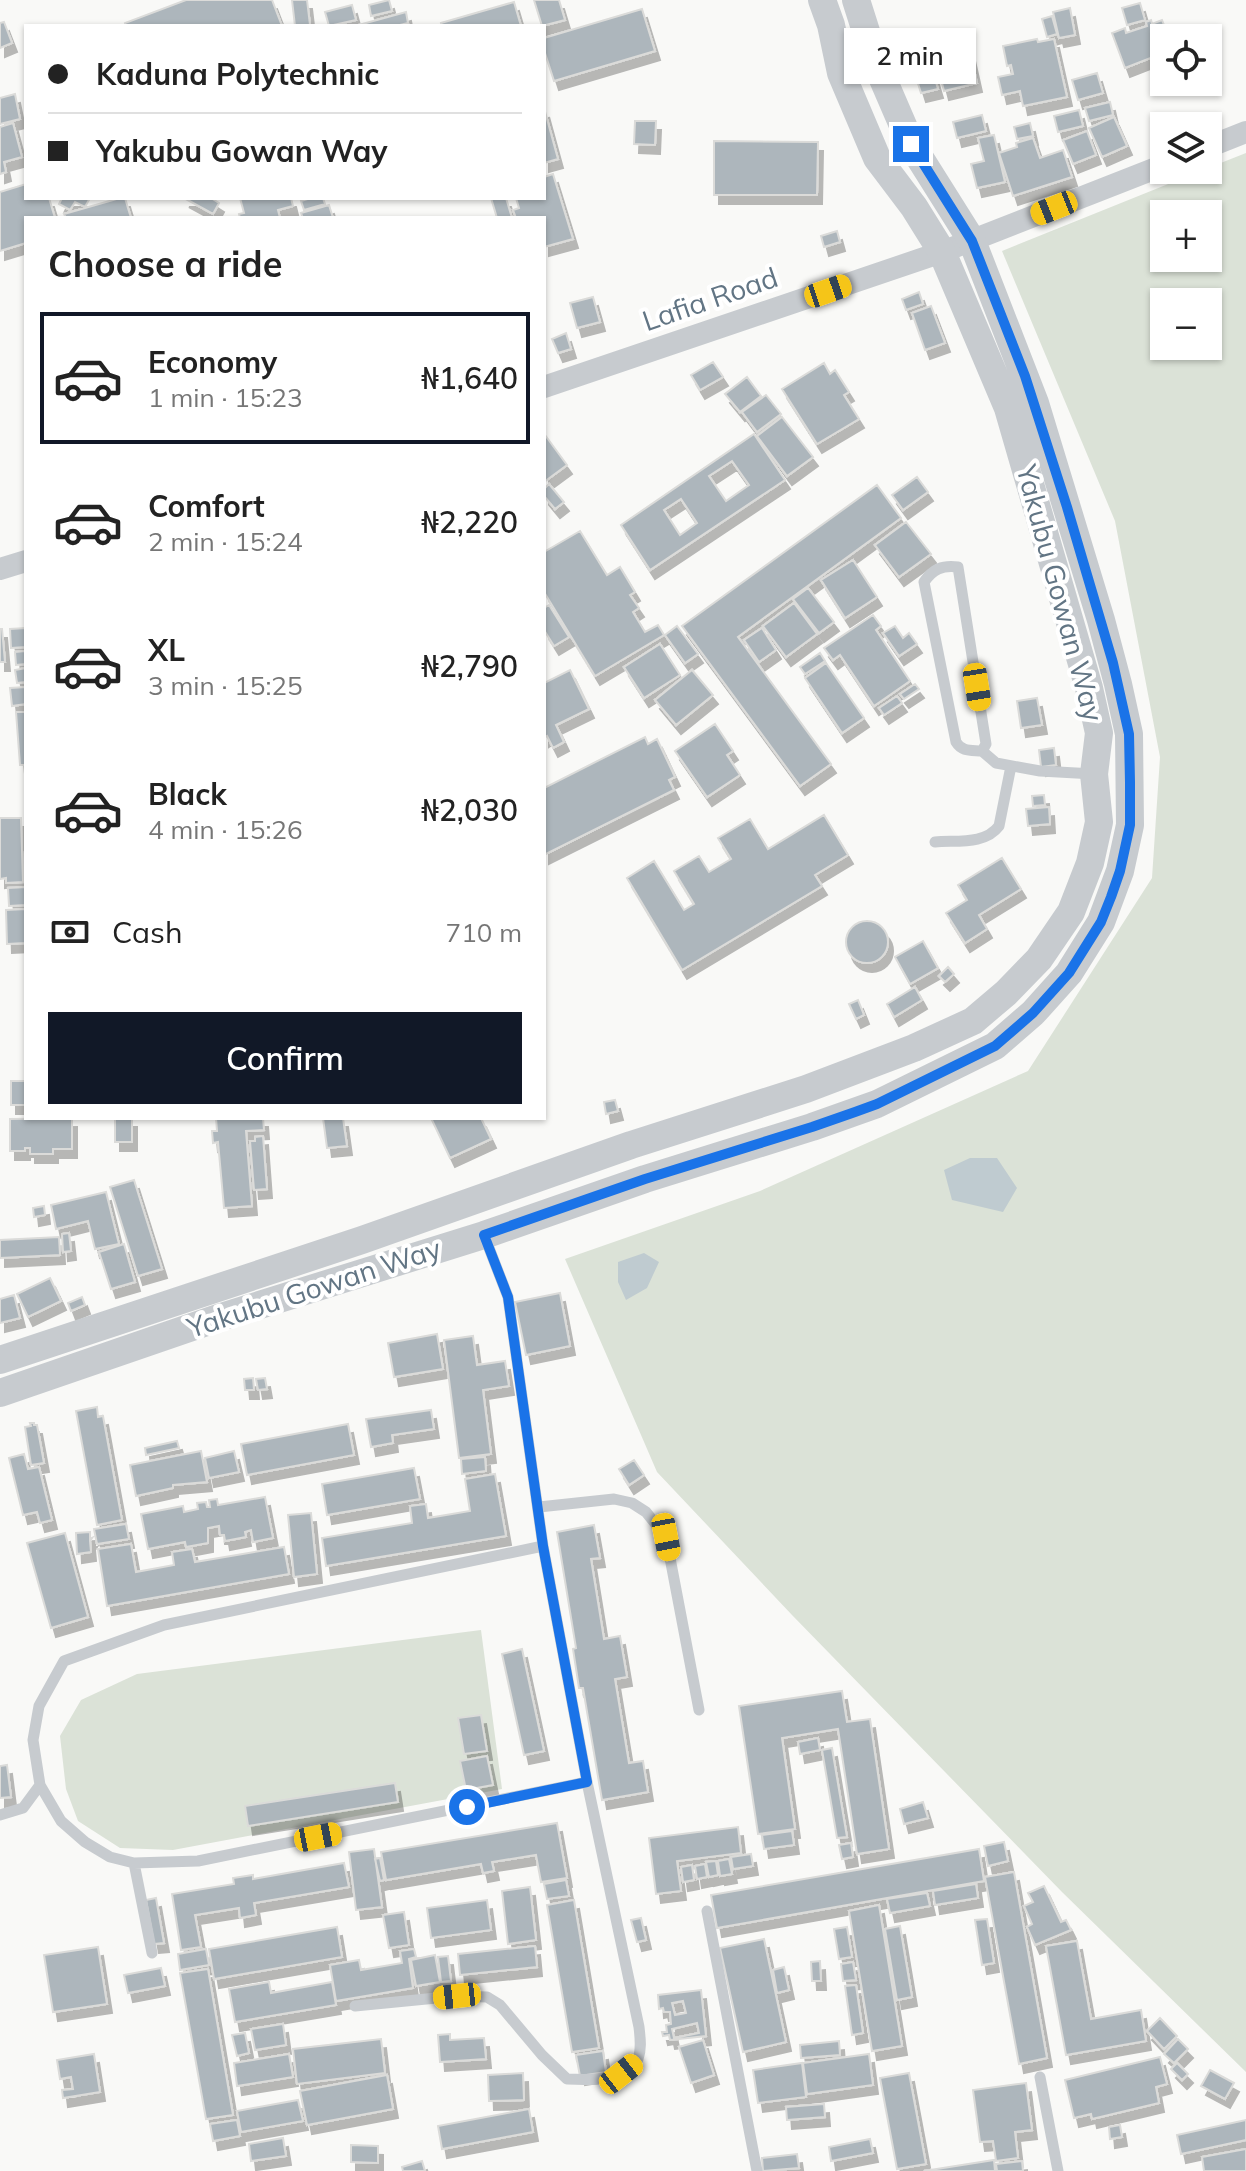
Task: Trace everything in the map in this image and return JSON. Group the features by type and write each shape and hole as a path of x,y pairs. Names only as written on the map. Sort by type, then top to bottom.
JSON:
{"street":[{"name":"Yakubu Gowan Way","path":"0,1360 362,1240 631,1145 806,1089 914,1048 973,1021 1006,993 1039,959 1071,912 1090,863 1099,822 1094,774 1099,733 1089,688 1008,408 942,252 914,207 877,158 841,73 831,25 822,0"},
{"name":"Yakubu Gowan Way","path":"0,1393 221,1317 484,1235 877,1104 995,1046 1033,1013 1069,973 1101,922 1120,871 1130,825 1129,734 1118,684 1035,403 972,241 911,144 876,63 856,0"},
{"path":"1222,141 1246,132"},
{"name":"Lafia Road","path":"546,386 942,252 1150,171"},
{"path":"0,569 24,562"},
{"path":"631,1145 645,1179"}],"lane":[{"path":"982,751 986,744 958,567 942,567 934,570 924,582 956,742 966,750 982,751 996,763 1040,771 1094,774"},
{"path":"935,842 980,839 994,833 999,826 1011,766"},
{"path":"355,2006 457,1996 487,1997 500,2005 542,2055 567,2079 596,2080 621,2074 637,2061 641,2045 543,1546 508,1297 484,1235"},
{"path":"539,1507 614,1499 632,1503 646,1512 666,1537 699,1710"},
{"path":"543,1546 164,1625 64,1661 39,1706 33,1740 40,1785 61,1821 85,1842 110,1857 134,1863 198,1861 587,1782"},
{"path":"0,1815 23,1808 40,1785"},
{"path":"134,1863 152,1953"},
{"path":"707,1911 757,2171"},
{"path":"1040,2077 1058,2171"}],"shaded area":[{"path":"1246,153 1246,2072 1062,1892 657,1472 565,1259 760,1191 1028,1071 1152,878 1160,757 1115,521 1002,251 1168,184 1222,184 1222,162"},
{"path":"970,1158 997,1158 1017,1188 1003,1212 952,1200 944,1170"},
{"path":"644,1253 659,1262 647,1288 626,1300 618,1282 618,1262"},
{"path":"481,1630 502,1789 173,1850 120,1848 78,1821 66,1789 60,1736 81,1700 137,1674"}],"building":[{"path":"186,0 272,0 281,24 125,24"},
{"path":"292,0 307,0 310,24 295,24"},
{"path":"389,0 392,11 371,16 369,5"},
{"path":"534,0 559,0 565,20 541,24"},
{"path":"514,2 520,24 441,24"},
{"path":"1140,3 1145,20 1127,25 1122,8"},
{"path":"352,5 356,20 328,24 325,12"},
{"path":"1070,8 1075,35 1059,38 1053,12"},
{"path":"642,9 655,51 554,81 546,56 546,37"},
{"path":"406,12 408,23 404,24 362,24"},
{"path":"1052,16 1057,34 1047,37 1042,19"},
{"path":"1151,20 1152,24 1150,58 1125,68 1112,33 1125,28 1126,33 1147,26 1146,22"},
{"path":"4,22 12,43 0,48 0,23"},
{"path":"1037,39 1038,42 1054,39 1067,97 1023,106 1020,91 1002,95 998,77 1013,74 1011,65 1007,66 1003,46"},
{"path":"970,52 977,83 944,91 936,60"},
{"path":"932,69 938,89 921,93 915,74"},
{"path":"1097,73 1103,93 1078,100 1072,80"},
{"path":"15,94 20,119 0,124 0,98"},
{"path":"1110,102 1113,115 1089,121 1085,108"},
{"path":"1079,110 1083,126 1058,132 1054,116"},
{"path":"546,115 558,159 546,162"},
{"path":"982,115 986,131 957,138 953,122"},
{"path":"1114,117 1127,146 1102,157 1089,128"},
{"path":"635,121 656,121 655,145 634,144"},
{"path":"13,123 22,157 4,162 6,172 0,174 0,127"},
{"path":"1030,123 1033,136 1017,139 1014,127"},
{"path":"1087,131 1096,155 1073,164 1063,140"},
{"path":"994,135 1005,182 977,188 971,164 984,161 978,138"},
{"path":"1033,138 1040,158 1063,150 1072,177 1013,196 999,153"},
{"path":"714,141 818,142 817,195 714,195"},
{"path":"553,174 573,239 546,246 546,216 515,216 513,210 519,208 517,200 546,200 546,176"},
{"path":"24,185 24,200 50,200 54,216 24,216 24,244 0,251 0,192"},
{"path":"61,200 89,200 85,207 75,202 70,210 59,204"},
{"path":"113,200 126,200 130,216 65,216"},
{"path":"188,200 214,200 219,203 213,214"},
{"path":"241,200 292,200 293,206 278,210 280,216 240,216 244,213"},
{"path":"324,200 325,204 304,210 301,201"},
{"path":"492,200 507,200 511,216 496,216"},
{"path":"329,205 332,216 302,216 301,213"},
{"path":"837,231 840,242 824,247 821,236"},
{"path":"919,292 923,304 906,310 902,299"},
{"path":"593,297 600,322 577,328 570,303"},
{"path":"931,306 945,343 925,350 912,313"},
{"path":"566,333 571,349 558,353 552,339"},
{"path":"713,362 723,377 700,390 691,375"},
{"path":"824,363 830,374 835,370 849,392 844,395 859,419 817,444 782,389"},
{"path":"747,377 761,396 740,412 725,394"},
{"path":"766,395 781,414 757,432 742,412"},
{"path":"782,417 813,457 787,476 757,436"},
{"path":"754,434 785,480 650,570 621,525","holes":["732,461 749,485 726,501 709,476","681,499 697,523 680,535 664,510"]},
{"path":"546,436 567,465 546,481"},
{"path":"917,477 928,492 903,510 892,495"},
{"path":"549,484 564,502 555,509 546,498"},
{"path":"877,485 901,518 738,637 831,764 800,786 682,626"},
{"path":"906,522 931,554 899,577 875,545"},
{"path":"580,531 607,575 620,567 635,592 630,595 639,608 633,612 645,632 658,625 664,635 595,676 546,595 546,551"},
{"path":"853,560 877,597 845,618 821,580"},
{"path":"808,588 834,622 819,633 793,599"},
{"path":"794,603 817,634 786,657 763,626"},
{"path":"549,605 569,637 554,646 546,633 546,607"},
{"path":"873,615 881,626 876,630 910,681 874,706 840,655 833,660 824,648"},
{"path":"677,626 698,654 685,663 665,635"},
{"path":"895,626 903,638 909,633 917,644 899,656 883,633"},
{"path":"24,628 24,647 11,648 10,629"},
{"path":"762,628 776,650 759,662 744,640"},
{"path":"2,629 5,662 0,662"},
{"path":"660,644 680,675 644,698 624,667"},
{"path":"24,651 24,664 16,665 15,652"},
{"path":"820,653 825,661 805,674 800,667"},
{"path":"826,663 864,718 842,733 805,678"},
{"path":"24,668 24,682 17,683 15,670"},
{"path":"570,670 589,709 556,725 564,742 553,748 546,737 546,682"},
{"path":"692,670 713,695 676,725 655,700"},
{"path":"915,684 919,689 904,699 900,694"},
{"path":"24,687 24,704 12,706 10,688"},
{"path":"897,696 902,703 884,715 879,708"},
{"path":"1037,698 1042,725 1021,728 1017,701"},
{"path":"16,712 24,712 24,765 20,765"},
{"path":"715,724 733,751 727,755 740,775 707,797 675,751"},
{"path":"645,737 648,744 657,739 675,777 669,780 674,790 546,854 546,787"},
{"path":"1054,748 1056,765 1041,767 1039,750"},
{"path":"1044,795 1045,805 1033,806 1032,796"},
{"path":"1049,807 1050,824 1028,826 1026,809"},
{"path":"824,815 848,855 815,875 822,886 682,970 627,878 654,861 684,910 694,904 674,871 699,856 709,872 731,859 718,838 750,819 768,849"},
{"path":"0,818 21,818 23,882 6,883 6,878 0,879"},
{"path":"1002,858 1021,889 979,915 987,929 965,943 946,913 967,900 958,885"},
{"path":"24,887 24,905 9,906 8,888"},
{"path":"24,909 24,943 7,944 6,910"},
{"path":"867,921 882,927 888,942 882,957 867,963 852,957 846,942 852,927"},
{"path":"923,941 938,968 910,984 895,957"},
{"path":"948,967 954,974 945,982 939,976"},
{"path":"915,987 922,1000 894,1017 887,1004"},
{"path":"858,1000 864,1015 856,1019 849,1004"},
{"path":"11,1081 24,1081 24,1105 11,1105"},
{"path":"615,1100 618,1111 606,1114 604,1102"},
{"path":"10,1119 72,1120 72,1149 53,1149 53,1154 30,1154 30,1148 10,1151"},
{"path":"115,1120 132,1120 132,1142 115,1142"},
{"path":"216,1120 263,1120 264,1130 246,1131 252,1206 224,1208 218,1142 213,1143 212,1131 217,1131"},
{"path":"323,1120 343,1120 347,1146 327,1148"},
{"path":"432,1120 482,1120 491,1139 450,1158"},
{"path":"263,1136 267,1189 254,1190 250,1141"},
{"path":"134,1180 162,1269 138,1276 110,1187"},
{"path":"106,1192 119,1244 95,1249 88,1221 56,1229 51,1205"},
{"path":"44,1206 45,1215 34,1217 33,1208"},
{"path":"69,1233 71,1251 63,1252 62,1234"},
{"path":"59,1237 60,1255 0,1258 0,1240"},
{"path":"124,1244 135,1282 111,1289 99,1252"},
{"path":"50,1278 61,1301 28,1317 17,1294"},
{"path":"560,1293 570,1346 526,1355 515,1302"},
{"path":"14,1295 20,1318 0,1323 0,1299"},
{"path":"82,1297 85,1305 71,1311 68,1303"},
{"path":"437,1334 443,1369 394,1377 388,1343"},
{"path":"473,1336 477,1365 505,1361 509,1386 483,1390 491,1454 459,1458 444,1340"},
{"path":"253,1378 254,1390 245,1390 244,1379"},
{"path":"265,1378 267,1389 258,1390 256,1379"},
{"path":"97,1407 98,1417 103,1416 122,1520 97,1525 76,1411"},
{"path":"431,1410 434,1429 392,1435 393,1443 371,1447 366,1419"},
{"path":"30,1423 37,1425 44,1463 31,1465 25,1427 31,1426"},
{"path":"348,1424 354,1455 247,1475 241,1444"},
{"path":"177,1441 179,1448 146,1455 145,1448"},
{"path":"201,1451 207,1482 173,1485 173,1488 136,1496 130,1465"},
{"path":"234,1451 239,1472 209,1478 205,1458"},
{"path":"24,1454 28,1469 39,1467 52,1520 40,1523 37,1512 23,1515 9,1458"},
{"path":"485,1457 486,1471 462,1474 461,1459"},
{"path":"634,1460 644,1475 629,1485 619,1469"},
{"path":"414,1468 420,1499 327,1515 322,1484"},
{"path":"495,1474 506,1536 326,1566 322,1538 412,1523 410,1506 426,1504 428,1518 470,1511 465,1479"},
{"path":"265,1497 273,1538 253,1542 251,1530 245,1532 246,1537 225,1541 224,1535 220,1535 219,1526 208,1528 208,1543 186,1547 185,1542 148,1549 141,1514 183,1506 184,1512 198,1509 197,1503 206,1502 210,1507 209,1500 217,1499 218,1505"},
{"path":"311,1513 317,1574 294,1577 288,1515"},
{"path":"126,1524 129,1539 97,1544 94,1529"},
{"path":"594,1525 600,1558 591,1559 604,1639 620,1636 627,1677 615,1679 629,1763 643,1761 648,1792 602,1800 583,1688 579,1688 573,1649 576,1648 557,1532"},
{"path":"90,1532 91,1552 77,1554 76,1533"},
{"path":"65,1533 88,1617 51,1628 27,1543"},
{"path":"131,1544 136,1572 174,1565 172,1552 192,1549 195,1562 284,1547 289,1574 107,1606 98,1549"},
{"path":"522,1649 544,1751 524,1755 502,1654"},
{"path":"842,1691 847,1722 870,1719 889,1849 857,1854 838,1729 782,1738 795,1829 758,1834 739,1706"},
{"path":"481,1715 487,1751 464,1754 458,1718"},
{"path":"818,1738 820,1750 800,1754 798,1742"},
{"path":"832,1748 847,1837 837,1838 822,1750"},
{"path":"487,1756 493,1785 466,1790 460,1761"},
{"path":"7,1765 11,1797 0,1798 0,1766"},
{"path":"395,1783 398,1802 248,1826 245,1806"},
{"path":"923,1802 928,1818 904,1824 900,1809"},
{"path":"557,1823 567,1878 541,1882 536,1855 492,1862 494,1871 483,1873 481,1864 386,1880 381,1852"},
{"path":"738,1827 741,1853 677,1861 681,1891 656,1894 649,1838"},
{"path":"792,1831 794,1845 764,1849 762,1835"},
{"path":"1004,1842 1008,1861 988,1866 984,1846"},
{"path":"851,1843 853,1857 842,1859 839,1845"},
{"path":"374,1849 382,1907 356,1910 349,1852"},
{"path":"979,1849 984,1881 717,1928 711,1895"},
{"path":"751,1854 753,1866 733,1869 731,1857"},
{"path":"380,1858 384,1880 380,1881 375,1859"},
{"path":"729,1859 732,1874 720,1876 718,1861"},
{"path":"716,1861 718,1875 709,1877 706,1862"},
{"path":"344,1863 349,1887 254,1903 256,1915 240,1918 239,1908 195,1915 201,1947 181,1950 172,1894 234,1884 233,1878 253,1875 253,1879"},
{"path":"705,1864 707,1877 697,1879 695,1866"},
{"path":"692,1865 694,1880 683,1882 681,1867"},
{"path":"1014,1872 1047,2058 1019,2064 985,1877"},
{"path":"566,1880 569,1896 547,1899 544,1884"},
{"path":"976,1884 978,1898 935,1905 933,1891"},
{"path":"1044,1886 1061,1922 1066,1920 1071,1930 1035,1945 1027,1927 1032,1924 1024,1906 1033,1902 1028,1893"},
{"path":"530,1887 536,1940 508,1944 502,1891"},
{"path":"927,1893 930,1906 890,1913 887,1899"},
{"path":"156,1898 164,1943 154,1944 146,1900"},
{"path":"487,1900 491,1930 431,1938 427,1908"},
{"path":"574,1900 599,2048 572,2052 547,1905"},
{"path":"879,1905 902,2046 872,2051 849,1911"},
{"path":"404,1912 409,1945 389,1948 383,1915"},
{"path":"641,1918 646,1940 637,1942 631,1920"},
{"path":"987,1919 994,1963 982,1965 975,1920"},
{"path":"900,1926 912,1997 897,2000 885,1929"},
{"path":"337,1927 342,1957 214,1979 209,1949"},
{"path":"847,1927 852,1957 839,1959 834,1929"},
{"path":"764,1939 786,2042 743,2052 720,1948"},
{"path":"1077,1941 1091,2019 1141,2010 1146,2041 1066,2055 1046,1946"},
{"path":"535,1946 537,1967 460,1975 458,1954"},
{"path":"98,1947 107,2004 53,2012 44,1955"},
{"path":"206,1949 209,1965 180,1970 178,1954"},
{"path":"414,1949 416,1957 409,1959 413,1988 336,2001 330,1965 359,1960 361,1970 402,1963 400,1951"},
{"path":"435,1955 440,1982 416,1986 411,1960"},
{"path":"448,1956 451,1981 441,1982 438,1957"},
{"path":"820,1961 821,1981 812,1981 811,1962"},
{"path":"853,1962 856,1980 843,1981 841,1964"},
{"path":"784,1967 789,1990 777,1993 773,1970"},
{"path":"161,1968 165,1986 128,1993 124,1975"},
{"path":"208,1969 233,2115 206,2119 180,1973"},
{"path":"269,1982 271,1993 332,1982 336,2005 235,2022 229,1989"},
{"path":"856,1985 863,2033 852,2035 845,1986"},
{"path":"701,1990 706,2036 670,2040 669,2035 663,2036 662,2032 667,2032 666,2025 671,2024 670,2012 659,2009 658,1995","holes":["683,2001 686,2013 675,2015 672,2003","697,2023 699,2033 674,2038 672,2029"]},
{"path":"1160,2018 1177,2036 1164,2049 1147,2031"},
{"path":"283,2024 286,2045 255,2050 251,2029"},
{"path":"245,2033 249,2053 237,2056 232,2035"},
{"path":"450,2034 450,2040 484,2038 486,2059 440,2062 438,2035"},
{"path":"381,2039 385,2073 297,2084 293,2049"},
{"path":"1178,2039 1188,2049 1174,2063 1164,2054"},
{"path":"703,2040 714,2075 691,2083 679,2047"},
{"path":"839,2041 840,2055 801,2058 800,2045"},
{"path":"603,2051 606,2072 580,2076 576,2055"},
{"path":"94,2054 100,2092 63,2098 62,2090 73,2089 71,2077 60,2079 57,2060"},
{"path":"289,2054 293,2077 237,2086 234,2063"},
{"path":"869,2054 873,2085 807,2094 803,2063"},
{"path":"1160,2057 1167,2084 1156,2087 1159,2103 1092,2119 1091,2114 1074,2118 1065,2080"},
{"path":"802,2063 806,2097 758,2103 753,2070"},
{"path":"1177,2063 1188,2074 1182,2080 1171,2069"},
{"path":"1210,2070 1234,2083 1225,2099 1201,2086"},
{"path":"523,2073 524,2100 489,2101 488,2075"},
{"path":"909,2073 926,2164 897,2169 880,2078"},
{"path":"387,2075 393,2109 307,2125 300,2091"},
{"path":"1026,2083 1032,2130 1015,2132 1018,2158 996,2161 993,2141 980,2142 973,2090"},
{"path":"298,2100 303,2121 241,2132 237,2111"},
{"path":"824,2104 825,2117 787,2120 786,2107"},
{"path":"529,2109 533,2132 442,2149 438,2126"},
{"path":"237,2120 240,2136 213,2141 210,2124"},
{"path":"1246,2120 1246,2140 1181,2154 1177,2135"},
{"path":"1120,2125 1122,2137 1110,2139 1109,2127"},
{"path":"283,2138 286,2156 251,2161 249,2144"},
{"path":"870,2139 873,2153 831,2161 829,2147"},
{"path":"351,2145 378,2146 378,2163 351,2162"},
{"path":"1246,2149 1246,2171 1204,2171 1202,2157"},
{"path":"797,2154 799,2168 763,2171 762,2158"},
{"path":"994,2160 995,2171 924,2171"},
{"path":"422,2161 425,2171 403,2171 402,2167"},
{"path":"1022,2161 1023,2171 997,2171 996,2164"}],"route":[{"path":"467,1807 587,1782 543,1546 508,1297 484,1235 877,1104 995,1046 1033,1013 1069,973 1101,922 1120,871 1130,825 1129,734 1101,620 1035,403 972,241 911,144"}]}
